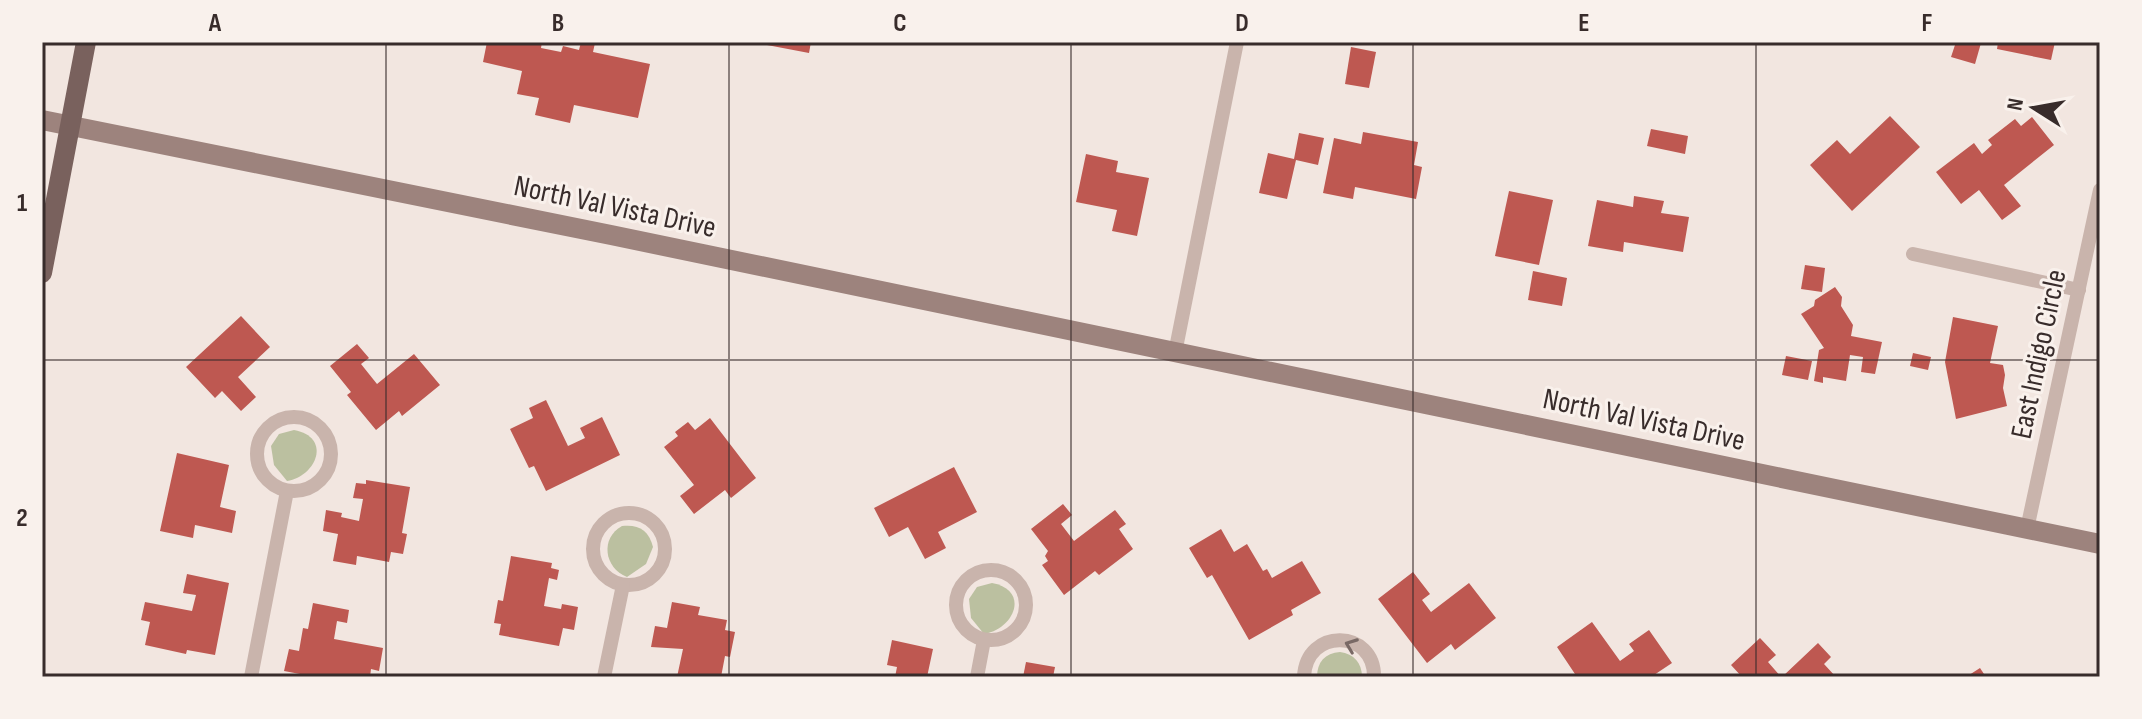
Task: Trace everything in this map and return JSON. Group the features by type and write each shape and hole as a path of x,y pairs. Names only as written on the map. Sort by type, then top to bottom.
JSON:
{"main road":[{"path":"42,273 86,42"},
{"name":"North Val Vista Drive","path":"42,120 2100,544"}],"street":[{"path":"1175,353 1237,42"},
{"name":"East Indigo Circle","path":"2027,529 2100,190"},
{"path":"1913,254 2079,290"},
{"path":"293,417 305,419 324,433 331,457 328,469 311,487 287,491 276,487 259,469 258,445 262,434 281,419 293,417"},
{"path":"251,677 287,491"},
{"path":"622,513 635,513 656,524 662,533 665,556 654,576 645,582 623,585 601,573 595,562 594,537 610,518 622,513"},
{"path":"993,569 1004,572 1022,587 1026,609 1016,630 1007,637 984,640 964,629 958,618 957,595 970,576 993,569"},
{"path":"604,677 623,585"},
{"path":"977,677 984,640"},
{"path":"1304,677 1306,662 1312,652 1321,644 1344,640 1364,650 1371,660 1374,677"}],"green space":[{"path":"294,430 313,440 316,456 306,472 287,481 274,465 271,446 279,434"},
{"path":"622,526 642,529 653,547 646,564 627,577 613,567 608,553 610,538"},
{"path":"992,583 1011,593 1014,609 1004,625 984,634 971,618 969,599 977,587"},
{"path":"1340,652 1356,660 1362,677 1317,677 1323,659"}],"building":[{"path":"487,42 542,42 541,48 561,52 563,46 579,50 581,42 591,42 595,43 593,52 650,64 638,118 574,105 570,123 535,115 539,98 517,94 522,71 483,62"},
{"path":"768,42 811,42 809,53 767,45"},
{"path":"1956,42 1981,43 1975,64 1951,57"},
{"path":"1998,42 2055,42 2051,60 1997,49"},
{"path":"1351,47 1376,52 1369,88 1345,84"},
{"path":"1890,116 1920,147 1852,211 1810,165 1837,140 1850,154"},
{"path":"2032,117 2054,145 2004,185 2021,206 2002,220 1979,190 1961,204 1936,172 1974,143 1982,154 1992,145 1988,140 2015,119 2021,126"},
{"path":"1651,129 1688,136 1685,154 1647,146"},
{"path":"1363,132 1418,142 1414,165 1422,167 1416,199 1355,187 1353,199 1323,193 1334,138 1361,144"},
{"path":"1299,133 1324,138 1318,165 1296,160 1287,199 1259,193 1268,153 1294,159"},
{"path":"1086,154 1118,161 1116,172 1149,178 1137,236 1112,231 1117,210 1076,202"},
{"path":"1509,191 1553,200 1539,265 1495,256"},
{"path":"1634,196 1664,201 1661,213 1689,217 1683,252 1624,242 1623,252 1588,246 1597,200 1633,207"},
{"path":"1805,265 1825,268 1822,292 1801,289"},
{"path":"1533,271 1567,278 1562,306 1528,300"},
{"path":"1835,287 1842,297 1841,306 1853,325 1851,336 1882,342 1875,374 1861,372 1863,357 1850,355 1846,381 1823,377 1823,383 1814,381 1819,350 1824,348 1801,314"},
{"path":"241,316 270,347 238,377 256,397 241,411 222,391 215,398 186,367"},
{"path":"1953,317 1998,326 1990,363 2003,365 2007,406 1956,419 1945,362"},
{"path":"357,344 369,358 361,364 377,384 414,354 440,385 402,416 399,411 376,430 347,395 351,392 330,366"},
{"path":"1913,353 1931,357 1928,370 1910,366"},
{"path":"1786,356 1812,361 1808,380 1782,375"},
{"path":"546,400 568,446 585,438 580,428 602,417 620,455 546,491 534,466 529,468 510,429 533,418 529,408"},
{"path":"710,418 756,478 731,498 725,490 694,514 680,496 694,485 664,447 678,436 675,432 688,422 695,430"},
{"path":"177,453 229,465 220,507 236,511 232,533 195,525 193,538 160,531"},
{"path":"954,467 977,512 938,532 946,548 925,559 908,527 889,537 874,508"},
{"path":"366,480 410,487 402,533 407,534 403,554 391,552 389,562 357,556 356,565 333,561 338,534 323,531 326,510 359,521 363,499 353,498 356,483 366,484"},
{"path":"1063,504 1072,515 1061,524 1074,541 1115,510 1126,524 1119,529 1133,549 1099,575 1095,571 1064,595 1042,565 1048,561 1045,556 1048,551 1031,529"},
{"path":"1221,529 1234,552 1247,544 1263,571 1267,569 1272,578 1302,561 1321,593 1291,610 1293,615 1249,640 1212,575 1207,578 1189,548"},
{"path":"511,556 552,563 551,568 559,570 557,580 549,578 544,606 561,609 562,604 578,607 574,630 563,628 559,646 499,635 501,624 494,623 498,600 503,601"},
{"path":"1413,572 1430,594 1422,600 1431,612 1469,583 1496,618 1455,650 1451,644 1427,663 1378,599"},
{"path":"187,574 229,583 215,655 187,650 186,654 145,645 150,622 141,620 145,602 192,611 196,595 183,593"},
{"path":"672,602 700,607 698,615 727,620 725,630 735,632 730,657 725,656 721,677 677,677 683,649 651,647 655,626 667,628"},
{"path":"313,603 349,610 347,623 337,621 334,639 383,648 379,671 371,669 370,677 316,677 284,671 289,649 299,651 303,628 308,629"},
{"path":"1592,622 1620,661 1634,651 1629,644 1649,630 1672,663 1651,677 1577,677 1557,647"},
{"path":"1760,638 1776,655 1768,662 1781,677 1742,677 1731,665"},
{"path":"892,640 933,649 927,677 895,677 897,667 887,665"},
{"path":"1818,643 1831,657 1824,664 1836,677 1782,677"},
{"path":"1026,662 1055,667 1053,677 1023,677"},
{"path":"1980,668 1986,677 1966,677"}]}
